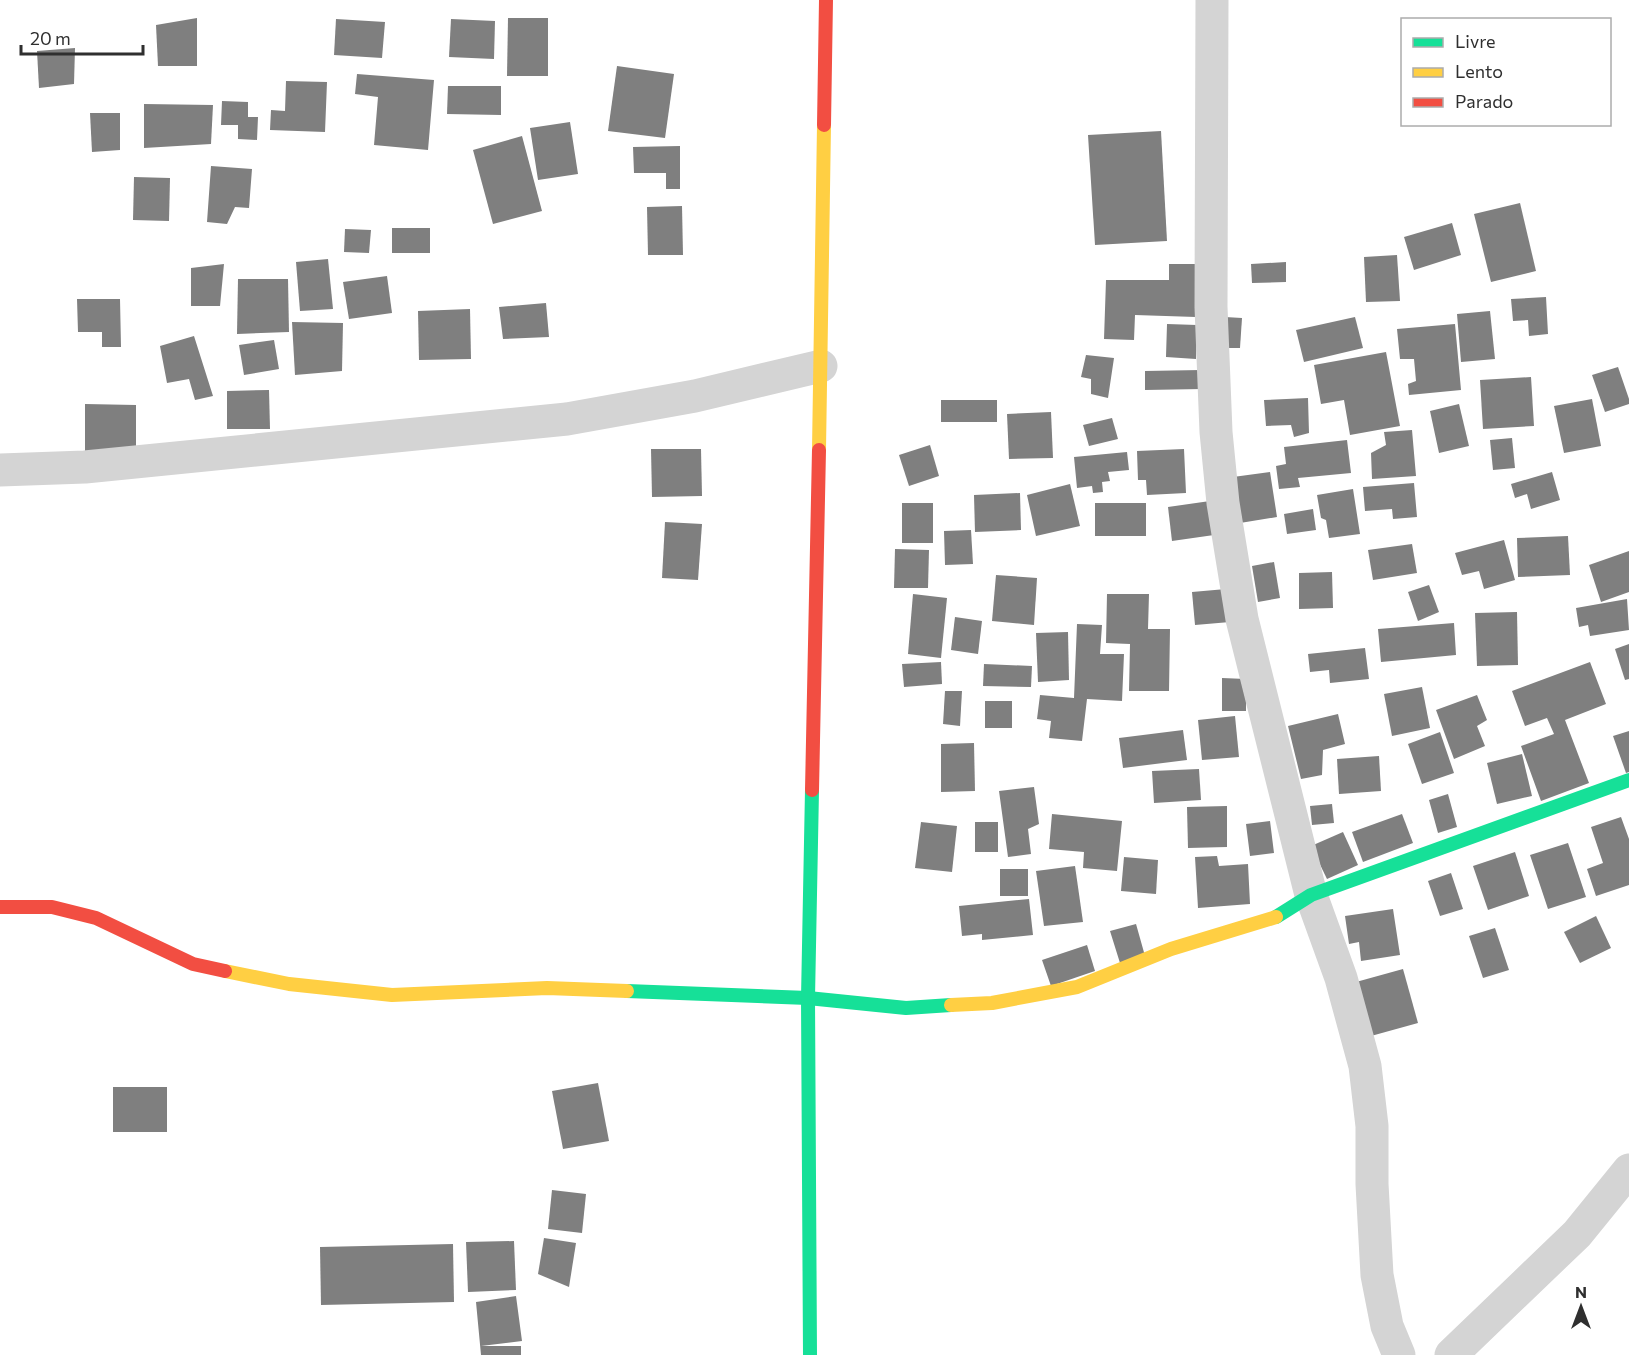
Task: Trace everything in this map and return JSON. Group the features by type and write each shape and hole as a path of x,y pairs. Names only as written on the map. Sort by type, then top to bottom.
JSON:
{"street":[{"path":"810,1355 808,998 826,0"},
{"path":"1212,0 1211,307 1216,432 1223,503 1242,618 1311,895 1341,978 1365,1066 1372,1126 1372,1184 1377,1275 1387,1326 1399,1355"},
{"path":"0,470 85,467 567,419 695,396 821,366"},
{"path":"0,907 52,907 96,918 193,964 300,985 392,995 547,988 808,998 906,1008 992,1003 1077,987 1172,949 1279,916 1311,895 1629,780"},
{"path":"1450,1355 1577,1234 1629,1170"}],"building":[{"path":"197,18 197,66 158,66 156,25"},
{"path":"508,18 548,18 548,76 507,76"},
{"path":"336,19 385,22 382,58 334,55"},
{"path":"451,19 495,21 494,59 449,57"},
{"path":"75,48 74,84 39,88 37,51"},
{"path":"617,66 674,74 665,138 608,131"},
{"path":"357,74 434,80 428,150 374,145 378,97 355,94"},
{"path":"286,81 327,82 325,132 270,130 271,110 285,111"},
{"path":"448,86 501,86 501,115 447,114"},
{"path":"222,101 248,102 248,117 258,117 257,140 238,139 238,125 221,125"},
{"path":"144,104 213,105 211,144 144,148"},
{"path":"90,113 120,113 120,150 92,152"},
{"path":"570,122 578,174 538,180 530,128"},
{"path":"1161,131 1167,241 1095,245 1088,135"},
{"path":"522,136 542,211 493,224 473,150"},
{"path":"680,146 680,189 666,189 666,173 634,173 633,147"},
{"path":"211,166 252,169 249,208 235,207 227,224 207,222"},
{"path":"134,177 170,178 169,221 133,220"},
{"path":"1520,203 1536,271 1491,282 1474,214"},
{"path":"682,206 683,255 648,255 647,207"},
{"path":"1452,223 1461,255 1414,270 1404,237"},
{"path":"392,228 430,228 430,253 392,253"},
{"path":"345,229 371,230 369,253 344,252"},
{"path":"1397,255 1400,301 1366,302 1364,257"},
{"path":"328,259 333,309 300,311 296,262"},
{"path":"1286,262 1286,282 1252,283 1251,264"},
{"path":"224,264 220,306 191,306 191,268"},
{"path":"1169,264 1197,264 1196,317 1135,315 1134,340 1104,339 1106,280 1169,280"},
{"path":"387,276 392,313 349,319 343,282"},
{"path":"238,279 288,279 289,332 237,334"},
{"path":"1546,297 1548,334 1529,336 1528,320 1513,321 1511,299"},
{"path":"77,299 120,299 121,347 102,347 102,332 78,332"},
{"path":"546,303 549,337 503,339 499,307"},
{"path":"470,309 471,359 419,360 418,311"},
{"path":"1490,311 1495,359 1461,362 1457,314"},
{"path":"1225,317 1242,318 1240,348 1223,348"},
{"path":"1355,317 1363,348 1304,362 1296,330"},
{"path":"292,322 343,323 342,371 295,375"},
{"path":"1167,324 1197,325 1196,359 1166,357"},
{"path":"1455,324 1461,390 1409,395 1408,384 1416,381 1414,359 1400,359 1397,329"},
{"path":"194,336 213,396 195,400 189,379 167,383 160,346"},
{"path":"274,340 279,369 244,375 239,345"},
{"path":"1386,352 1400,426 1350,435 1344,400 1321,404 1314,365"},
{"path":"1086,355 1114,358 1108,398 1091,394 1091,379 1081,377"},
{"path":"1618,367 1629,404 1605,412 1592,375"},
{"path":"1201,370 1202,389 1145,390 1145,371"},
{"path":"1531,377 1534,426 1483,429 1480,380"},
{"path":"269,390 270,429 227,429 227,391"},
{"path":"1308,398 1309,433 1294,437 1291,425 1266,426 1264,400"},
{"path":"1592,399 1601,446 1564,453 1554,406"},
{"path":"941,400 997,400 997,422 941,422"},
{"path":"85,404 136,405 136,455 85,455"},
{"path":"1459,404 1469,446 1439,453 1430,411"},
{"path":"1051,412 1053,458 1009,459 1007,414"},
{"path":"1112,418 1118,439 1089,446 1083,425"},
{"path":"1412,430 1416,476 1372,479 1371,453 1386,445 1384,432"},
{"path":"1512,438 1515,468 1493,470 1490,440"},
{"path":"1347,440 1351,473 1298,478 1300,487 1279,489 1276,466 1286,464 1284,447"},
{"path":"930,445 939,476 909,486 899,455"},
{"path":"651,449 701,449 702,496 652,497"},
{"path":"1184,449 1186,493 1147,495 1146,480 1138,480 1137,451"},
{"path":"1127,452 1129,470 1108,472 1110,481 1102,482 1103,492 1093,493 1092,486 1077,488 1074,457"},
{"path":"1270,472 1277,517 1240,523 1233,477"},
{"path":"1552,472 1560,500 1531,509 1527,494 1515,498 1511,484"},
{"path":"1414,483 1417,517 1393,519 1392,509 1365,511 1363,487"},
{"path":"1070,484 1080,526 1036,536 1027,495"},
{"path":"1353,489 1360,534 1329,538 1326,520 1321,518 1317,495"},
{"path":"1020,493 1021,530 975,532 974,495"},
{"path":"1217,500 1221,534 1172,541 1168,507"},
{"path":"902,503 933,503 933,543 902,543"},
{"path":"1095,503 1146,503 1146,536 1095,536"},
{"path":"1313,509 1316,530 1287,534 1284,514"},
{"path":"665,522 702,524 698,580 662,578"},
{"path":"971,530 973,564 945,565 944,531"},
{"path":"1568,536 1570,575 1518,577 1517,538"},
{"path":"1504,540 1515,580 1484,589 1479,571 1462,575 1455,553"},
{"path":"1412,544 1417,573 1373,580 1368,550"},
{"path":"895,549 929,550 928,588 894,588"},
{"path":"1629,551 1629,592 1601,602 1589,565"},
{"path":"1274,562 1280,598 1258,602 1252,566"},
{"path":"1332,572 1333,608 1299,609 1299,573"},
{"path":"996,575 1037,578 1034,625 992,621"},
{"path":"1429,585 1439,612 1418,621 1408,592"},
{"path":"1226,589 1230,622 1195,625 1192,592"},
{"path":"913,594 947,598 941,658 908,654"},
{"path":"1107,594 1149,594 1148,629 1170,629 1169,691 1129,691 1130,644 1106,643"},
{"path":"1627,599 1629,630 1590,636 1588,625 1579,627 1576,608"},
{"path":"1517,612 1518,665 1477,666 1475,613"},
{"path":"955,617 982,621 978,654 951,650"},
{"path":"1454,623 1456,655 1381,662 1378,629"},
{"path":"1077,624 1102,625 1100,654 1124,654 1122,701 1087,699 1082,741 1049,738 1051,721 1037,719 1040,695 1074,698"},
{"path":"1068,632 1069,680 1038,682 1036,633"},
{"path":"1629,644 1629,679 1625,680 1615,649"},
{"path":"1365,648 1369,679 1330,683 1329,670 1310,672 1308,654"},
{"path":"941,662 942,684 904,687 902,664"},
{"path":"1590,662 1606,704 1565,720 1589,783 1541,801 1521,746 1554,734 1547,718 1525,726 1512,691"},
{"path":"984,664 1032,666 1031,687 983,686"},
{"path":"1222,678 1246,679 1246,711 1222,711"},
{"path":"1422,687 1430,728 1392,736 1384,694"},
{"path":"945,691 962,691 960,726 943,724"},
{"path":"1477,695 1487,720 1477,726 1485,746 1454,759 1436,710"},
{"path":"985,701 1012,701 1012,728 985,728"},
{"path":"1338,714 1345,744 1323,750 1322,775 1301,779 1288,726"},
{"path":"1235,716 1239,757 1202,760 1198,720"},
{"path":"1183,730 1187,760 1123,768 1119,738"},
{"path":"1629,731 1629,772 1626,773 1613,736"},
{"path":"1440,732 1454,773 1422,784 1408,744"},
{"path":"974,743 975,791 941,792 941,744"},
{"path":"1522,754 1532,796 1497,804 1487,763"},
{"path":"1379,756 1381,791 1339,794 1337,759"},
{"path":"1199,769 1201,800 1154,803 1152,771"},
{"path":"1034,787 1039,824 1028,829 1031,854 1008,857 999,791"},
{"path":"1448,794 1457,827 1438,833 1429,800"},
{"path":"1332,804 1334,823 1312,825 1310,806"},
{"path":"1227,806 1227,847 1188,848 1187,807"},
{"path":"1052,814 1122,821 1117,871 1083,868 1084,852 1049,849"},
{"path":"1402,814 1413,843 1363,862 1352,832"},
{"path":"1621,817 1629,839 1629,885 1596,896 1587,869 1603,863 1591,827"},
{"path":"1270,821 1274,853 1250,856 1246,824"},
{"path":"921,822 957,826 952,872 915,868"},
{"path":"975,822 998,822 998,852 975,852"},
{"path":"1343,832 1358,865 1327,879 1311,846"},
{"path":"1568,843 1586,897 1548,909 1530,855"},
{"path":"1515,852 1529,896 1488,910 1473,866"},
{"path":"1217,856 1219,866 1248,864 1250,904 1198,908 1195,857"},
{"path":"1124,857 1158,860 1156,894 1121,891"},
{"path":"1075,866 1083,922 1044,926 1036,871"},
{"path":"1000,869 1028,869 1028,896 1000,896"},
{"path":"1451,873 1463,909 1440,916 1428,881"},
{"path":"1029,899 1033,935 982,940 982,934 962,936 959,906"},
{"path":"1393,909 1400,955 1361,961 1359,942 1349,944 1345,916"},
{"path":"1596,916 1611,948 1580,963 1564,932"},
{"path":"1136,924 1145,956 1120,963 1110,931"},
{"path":"1495,928 1509,970 1483,978 1469,936"},
{"path":"1087,945 1095,971 1051,986 1042,960"},
{"path":"1403,969 1418,1023 1371,1036 1356,982"},
{"path":"598,1083 609,1141 563,1149 552,1091"},
{"path":"113,1087 167,1087 167,1132 113,1132"},
{"path":"552,1190 586,1194 582,1233 548,1229"},
{"path":"544,1238 576,1243 569,1287 538,1274"},
{"path":"514,1241 516,1290 468,1292 466,1242"},
{"path":"453,1244 454,1302 321,1305 320,1247"},
{"path":"516,1296 522,1341 481,1346 521,1346 521,1355 481,1355 476,1302"}],"traffic: fast":[{"path":"1276,917 1311,895 1629,780"},
{"path":"810,1355 808,998 812,790"},
{"path":"627,991 808,998 906,1008 951,1005"}],"traffic: slow":[{"path":"819,450 824,125"},
{"path":"951,1005 992,1003 1077,987 1171,949 1276,917"},
{"path":"225,971 289,984 392,995 547,988 627,991"}],"traffic: jam":[{"path":"824,125 826,0"},
{"path":"812,790 819,450"},
{"path":"0,907 52,907 96,918 193,964 225,971"}]}
